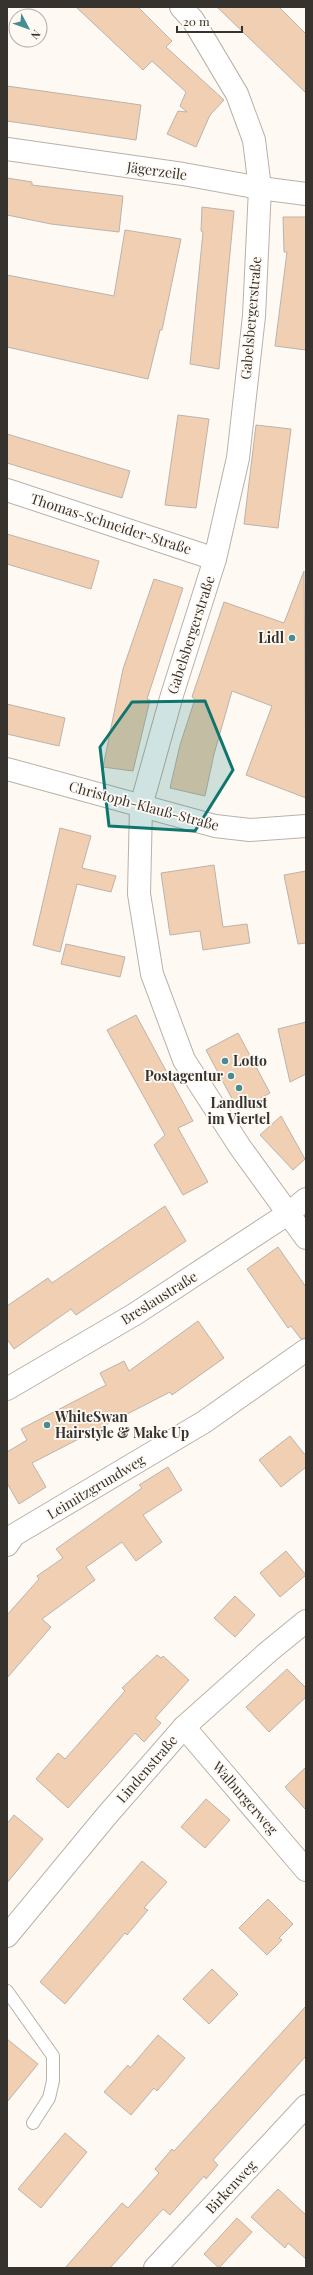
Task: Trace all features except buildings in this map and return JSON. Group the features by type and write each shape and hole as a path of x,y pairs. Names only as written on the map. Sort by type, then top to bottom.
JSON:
{"street":[{"name":"Gabelsbergerstraße","path":"181,7 193,20 237,94 254,140 260,188 254,316 238,458 215,559 172,695 141,806 139,894 155,981 184,1060 240,1147 306,1238"},
{"name":"Jägerzeile","path":"7,149 183,174 260,188 306,194"},
{"name":"Thomas-Schneider-Straße","path":"7,490 215,559"},
{"name":"Christoph-Klauß-Straße","path":"7,769 215,826 250,830 306,826"},
{"name":"Breslaustraße","path":"7,1389 135,1314 289,1213 306,1199"},
{"name":"Leimitzgrundweg","path":"9,1535 204,1422 306,1350"},
{"name":"Lindenstraße","path":"7,1936 84,1842 184,1727 268,1652 306,1622"},
{"name":"Walburgerweg","path":"184,1727 306,1870"},
{"name":"Birkenweg","path":"155,2268 306,2106"}],"lane":[{"path":"7,1991 53,2056 53,2081 49,2098 33,2123"}],"highlighted area":[{"path":"205,701 233,770 195,831 109,826 100,747 132,702"}],"place":[{"name":"Lidl","path":"292,638"},
{"name":"Lotto","path":"225,1061"},
{"name":"Postagentur","path":"231,1076"},
{"name":"Landlust im Viertel","path":"239,1088"},
{"name":"WhiteSwan Hairstyle & Make Up","path":"47,1425"}]}
